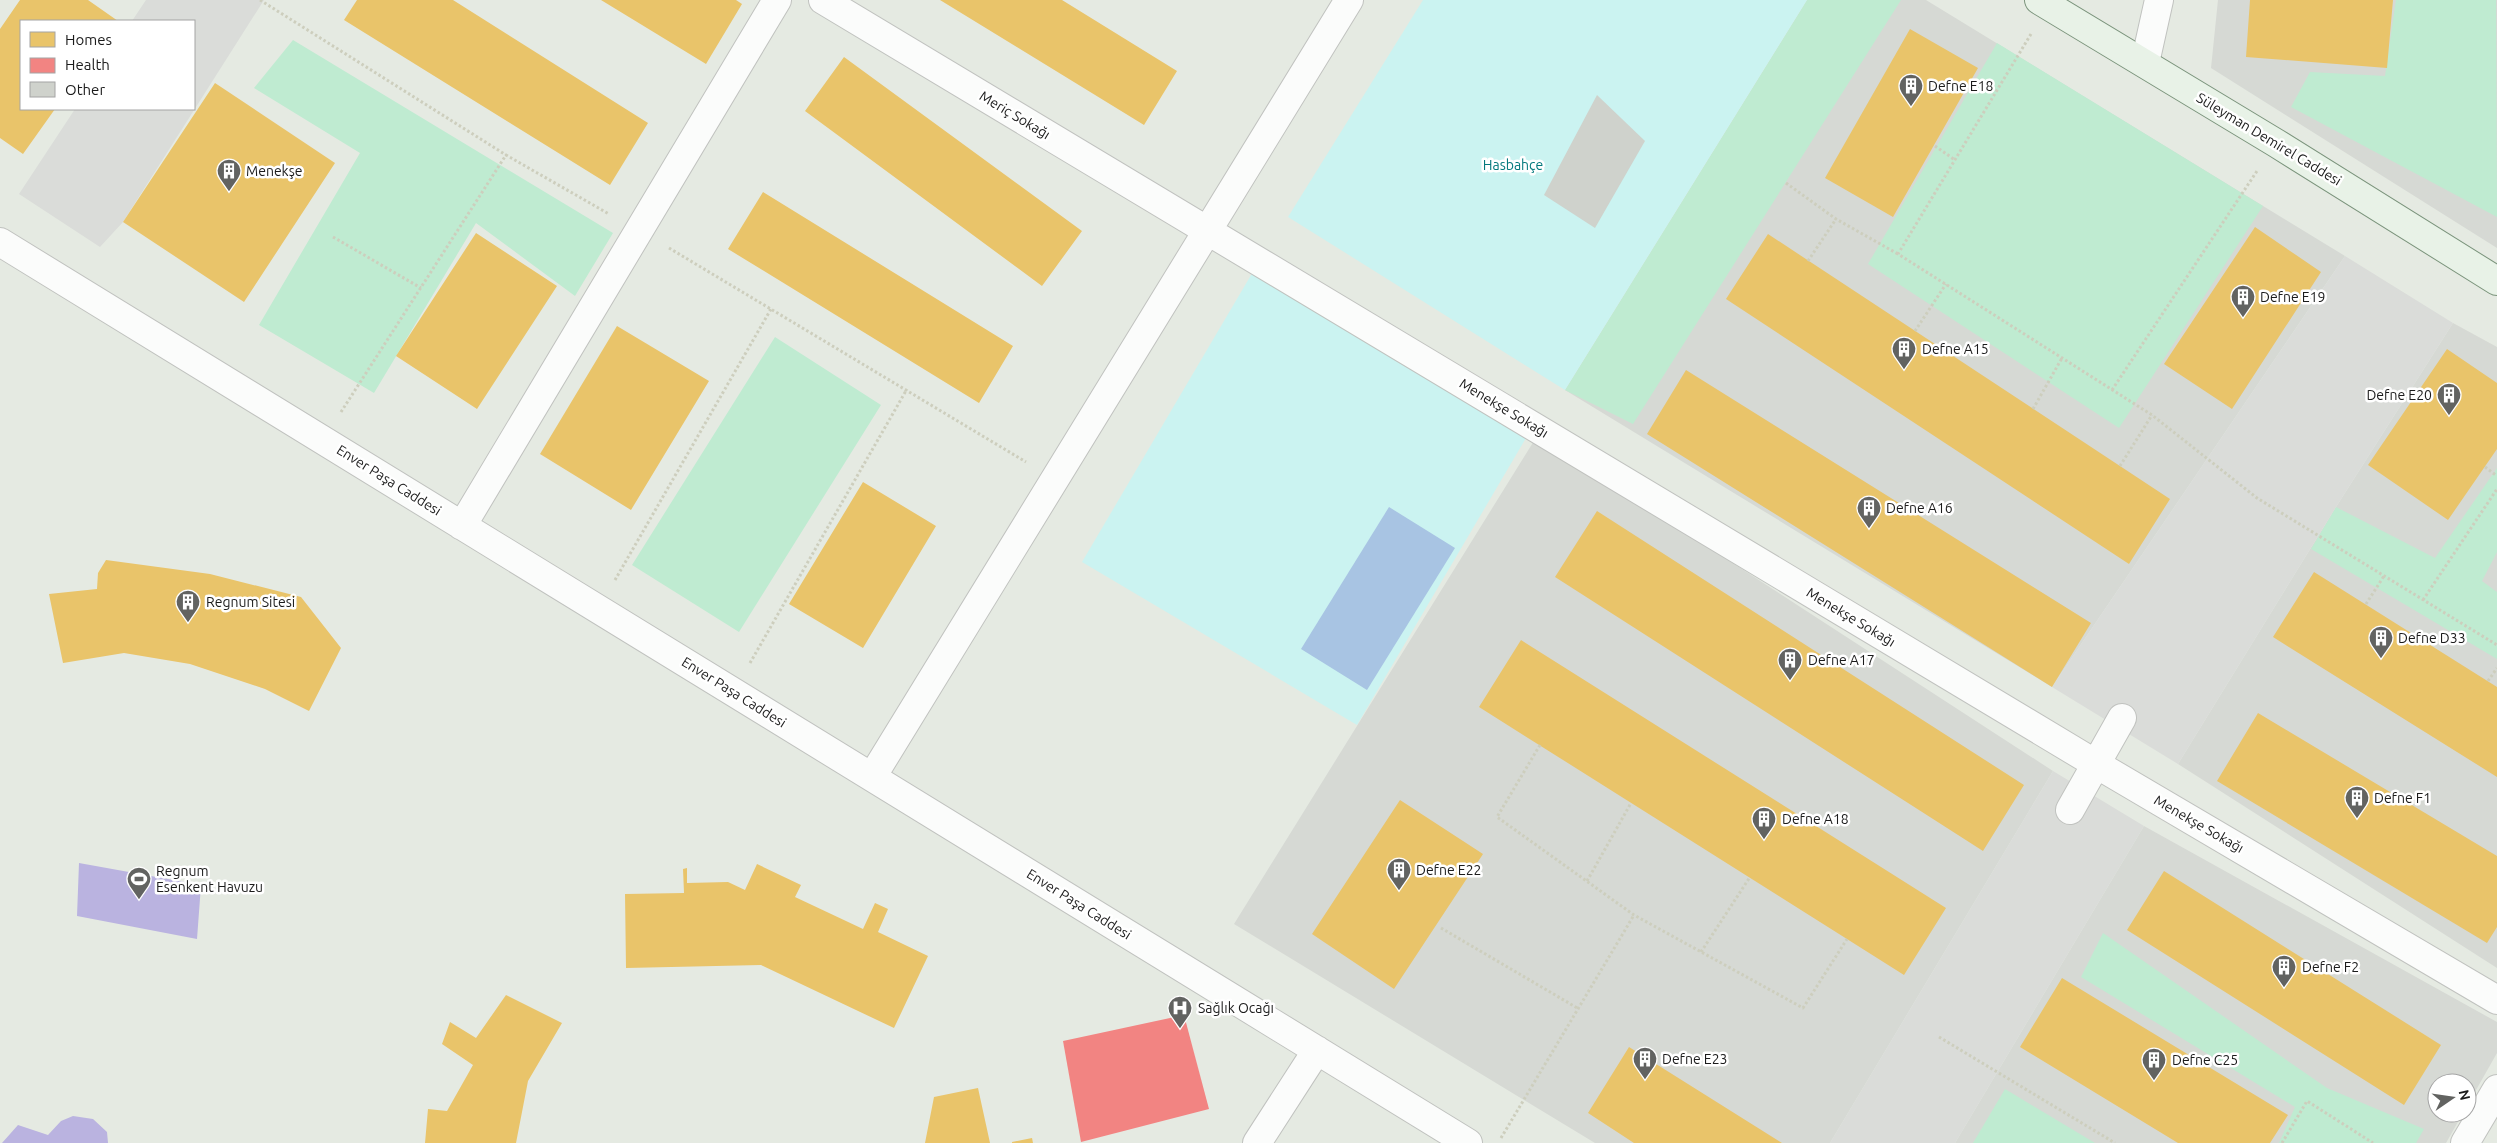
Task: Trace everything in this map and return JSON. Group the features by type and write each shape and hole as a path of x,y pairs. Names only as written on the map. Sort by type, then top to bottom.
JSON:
{"main road":[{"name":"Süleyman Demirel Caddesi","path":"2044,3 2276,143 2497,281"}],"street":[{"path":"462,526 777,0"},
{"name":"Meriç Sokağı","path":"823,0 1208,230"},
{"path":"872,777 1349,0"},
{"path":"2145,63 2159,0"},
{"name":"Menekşe Sokağı","path":"1208,230 2096,764 2497,1000"},
{"name":"Enver Paşa Caddesi","path":"0,242 1468,1143"},
{"path":"2070,810 2122,718"},
{"path":"1257,1143 1317,1050"},
{"path":"2465,1143 2497,1089"}],"path":[{"path":"260,0 506,155 907,389 1054,480"},
{"path":"1898,254 1955,160 2044,3"},
{"path":"2112,390 2276,143"},
{"path":"1934,146 1955,160"},
{"path":"323,440 506,155"},
{"path":"1786,182 1836,219 1898,254 2152,415 2257,498 2497,645"},
{"path":"1808,261 1836,219"},
{"path":"333,237 421,288"},
{"path":"1915,331 1946,284"},
{"path":"598,609 771,309"},
{"path":"2033,409 2062,358"},
{"path":"734,692 907,389"},
{"path":"2120,466 2152,415"},
{"path":"2484,467 2497,476"},
{"path":"2423,600 2497,489"},
{"path":"2366,604 2384,576"},
{"path":"2488,681 2497,668"},
{"path":"1540,745 1497,817 1634,915 1803,1008 1847,939"},
{"path":"1587,881 1632,803"},
{"path":"1701,952 1750,877"},
{"path":"1498,1143 1634,915"},
{"path":"1441,928 1579,1009"},
{"path":"1939,1037 2115,1143"},
{"path":"2282,1143 2307,1101 2373,1143"}],"shaded area":[{"path":"146,0 264,0 195,109 195,20 133,20"},
{"path":"1807,0 1926,0 2345,256 2052,687 1565,390"},
{"path":"2218,0 2497,0 2497,248 2211,68"},
{"path":"74,110 194,110 123,222 100,247 19,194"},
{"path":"2345,256 2453,323 2336,507 2178,764 2052,687"},
{"path":"2453,323 2497,347 2497,968 2178,764 2336,507"},
{"path":"1537,436 2053,771 1830,1143 1595,1143 1234,924"},
{"path":"1389,507 1455,548 1367,690 1301,649"},
{"path":"2053,771 2144,826 1955,1143 1830,1143"},
{"path":"2144,826 2497,1022 2497,1053 2477,1088 2477,1073 2427,1073 2427,1123 2457,1123 2446,1143 1955,1143"},
{"name":"Regnum Esenkent Havuzu","path":"79,863 201,885 197,939 77,916"},
{"path":"73,1116 93,1119 107,1132 108,1143 2,1143 18,1125 48,1135 61,1121"}],"green space":[{"name":"Hasbahçe","path":"1423,0 1807,0 1565,390 1288,217"},
{"path":"1807,0 1901,0 1633,424 1565,390"},
{"path":"2396,0 2496,0 2497,217 2291,107 2310,72 2385,76"},
{"path":"293,40 613,233 575,296 476,223 374,393 259,325 360,153 254,88"},
{"path":"1997,43 2263,206 2119,428 1868,264"},
{"path":"1254,270 1529,433 1357,725 1082,562"},
{"path":"775,337 881,405 739,632 632,565"},
{"path":"2497,468 2497,552 2482,581 2497,592 2497,659 2311,549 2336,507 2435,558"},
{"path":"2103,933 2327,1088 2424,1129 2416,1143 2279,1143 2295,1107 2081,977"},
{"path":"2005,1089 2095,1143 1973,1143"}],"building: Homes":[{"path":"20,0 88,0 117,20 20,20 20,110 54,110 23,154 0,138 0,29"},
{"path":"357,0 453,0 648,123 610,185 344,20"},
{"path":"601,0 736,0 742,4 706,64"},
{"path":"940,0 1062,0 1177,71 1144,125"},
{"path":"2250,0 2393,0 2387,68 2246,57"},
{"name":"Defne E18","path":"1910,29 1978,68 1893,217 1825,178"},
{"path":"844,57 1082,231 1042,286 805,111"},
{"name":"Menekşe","path":"215,83 335,163 244,302 123,222"},
{"path":"763,192 1013,346 979,403 728,249"},
{"name":"Defne E19","path":"2255,227 2321,272 2232,409 2164,364"},
{"path":"476,233 557,286 477,409 396,356"},
{"name":"Defne A15","path":"1768,234 2170,499 2129,564 1726,299"},
{"path":"617,326 709,381 631,510 540,454"},
{"name":"Defne E20","path":"2447,349 2497,383 2497,449 2448,520 2368,465"},
{"name":"Defne A16","path":"1686,370 2091,623 2052,687 1647,434"},
{"path":"863,482 936,526 863,648 789,604"},
{"name":"Defne A17","path":"1597,511 2024,785 1983,851 1555,577"},
{"name":"Regnum Sitesi","path":"106,560 210,574 301,597 341,648 309,711 265,689 190,664 124,653 63,663 49,594 97,589 98,573"},
{"name":"Defne D33","path":"2314,572 2497,687 2497,777 2273,637"},
{"name":"Defne A18","path":"1521,640 1946,908 1904,975 1479,707"},
{"name":"Defne F1","path":"2258,713 2497,856 2497,927 2487,943 2217,781"},
{"name":"Defne E22","path":"1400,800 1483,854 1394,989 1312,934"},
{"path":"757,864 801,885 795,897 863,929 875,903 888,909 878,932 928,956 894,1028 761,965 626,968 625,894 684,893 683,869 687,868 687,883 728,882 745,890"},
{"name":"Defne F2","path":"2164,871 2441,1045 2404,1105 2127,930"},
{"name":"Defne C25","path":"2062,978 2288,1115 2270,1143 2178,1143 2020,1047"},
{"path":"506,995 562,1023 528,1081 516,1143 425,1143 428,1109 447,1111 473,1065 442,1044 450,1022 476,1038"},
{"name":"Defne E23","path":"1629,1047 1782,1143 1634,1143 1588,1113"},
{"path":"978,1088 990,1143 925,1143 934,1097"},
{"path":"1032,1138 1033,1143 1012,1143 1012,1142"}],"building: Health":[{"name":"Sağlık Ocağı","path":"1184,1015 1209,1109 1081,1142 1063,1041"}],"building: Other":[{"path":"1597,95 1645,141 1595,228 1544,195"}],"place":[{"name":"Defne E18","path":"1911,107"},
{"name":"Menekşe","path":"229,192"},
{"name":"Defne E19","path":"2243,318"},
{"name":"Defne A15","path":"1904,370"},
{"name":"Defne E20","path":"2449,416"},
{"name":"Defne A16","path":"1869,529"},
{"name":"Regnum Sitesi","path":"188,623"},
{"name":"Defne D33","path":"2381,659"},
{"name":"Defne A17","path":"1790,681"},
{"name":"Defne F1","path":"2357,819"},
{"name":"Defne A18","path":"1764,840"},
{"name":"Defne E22","path":"1399,891"},
{"name":"Regnum Esenkent Havuzu","path":"139,900"},
{"name":"Defne F2","path":"2284,988"},
{"name":"Sağlık Ocağı","path":"1180,1029"},
{"name":"Defne E23","path":"1645,1080"},
{"name":"Defne C25","path":"2154,1081"}]}
